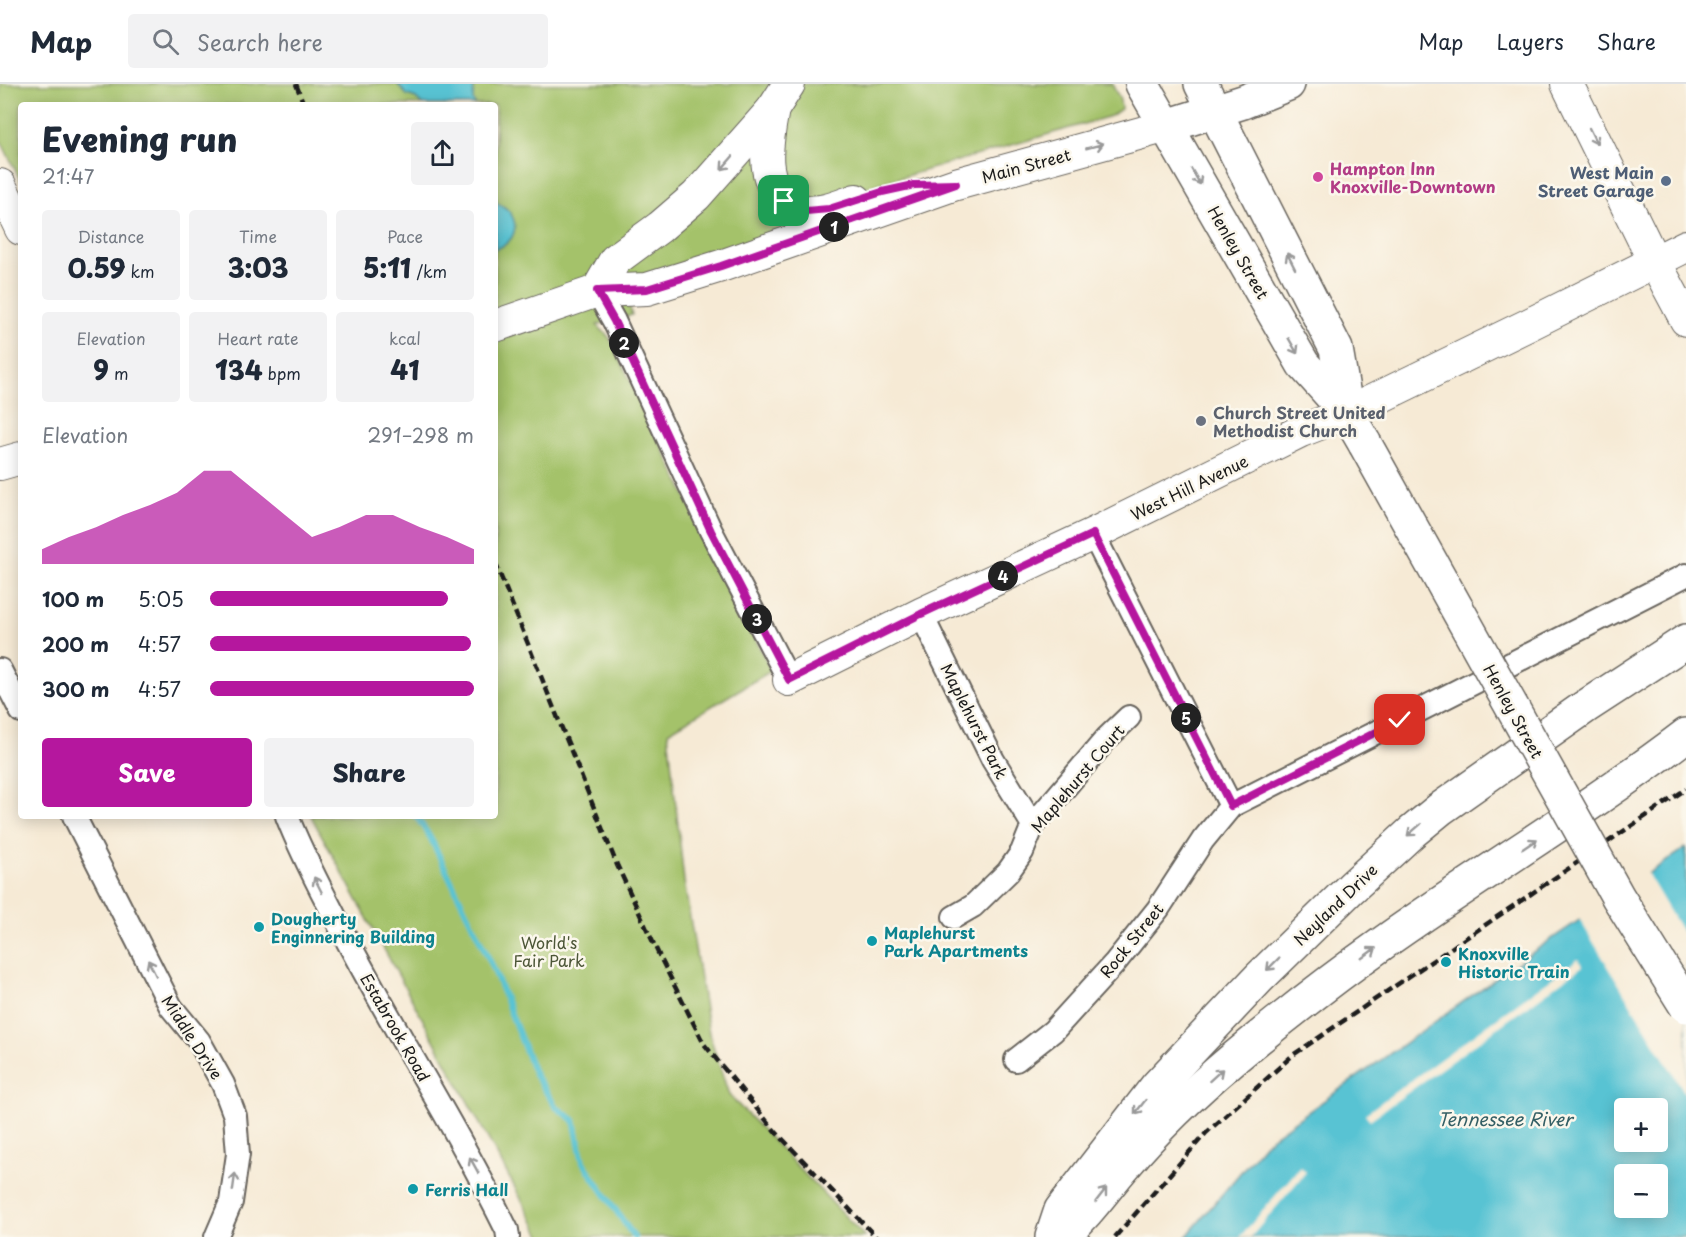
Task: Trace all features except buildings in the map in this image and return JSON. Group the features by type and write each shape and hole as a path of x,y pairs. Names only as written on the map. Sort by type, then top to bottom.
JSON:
{"main road":[{"name":"Henley Street","path":"1142,84 1304,364 1347,413 1618,897 1686,1006"},
{"name":"Main Street","path":"1167,126 1208,98 1271,92 1288,84"},
{"name":"Henley Street","path":"1208,98 1336,349 1347,413"},
{"path":"1440,809 1491,753 1573,692 1686,615"},
{"name":"Neyland Drive","path":"1052,1237 1061,1209 1157,1086 1302,935 1412,832 1440,809 1585,707 1686,641"},
{"path":"1061,1237 1082,1219 1127,1162 1173,1114 1232,1060 1319,990 1686,735"}],"street":[{"path":"1567,84 1686,320"},
{"path":"781,96 766,145 768,174 784,201 806,211 829,209 882,192 914,185 956,184"},
{"path":"781,96 696,196 660,227 615,260 597,291 614,321 711,531 789,680"},
{"name":"Main Street","path":"498,325 597,291 647,289 721,266 956,184 1167,126"},
{"path":"0,186 18,223"},
{"name":"West Hill Avenue","path":"789,680 1301,431 1347,413 1686,246"},
{"path":"0,464 18,459"},
{"path":"1093,534 1231,806 1686,575"},
{"name":"Maplehurst Park","path":"921,614 993,760 1033,825"},
{"path":"0,670 18,705"},
{"name":"Maplehurst Court","path":"954,917 973,906 1008,872 1022,852 1033,825 1107,738 1129,717"},
{"name":"Rock Street","path":"1016,1060 1053,1031 1114,964 1158,909 1203,840 1231,806"},
{"name":"Middle Drive","path":"76,819 171,1007 199,1041 223,1084 235,1116 238,1154 231,1202 216,1237"},
{"name":"Estabrook Road","path":"288,819 297,842 352,951 484,1182 507,1230 508,1237"}],"green space":[{"name":"World's Fair Park","path":"0,84 1112,84 1120,100 1121,109 1111,116 865,188 806,221 623,284 632,315 597,325 609,337 771,671 668,732 684,881 709,1033 729,1095 865,1237 542,1237 313,819 498,819 498,102 18,102 18,176 0,139"}],"water":[{"path":"397,84 474,84 474,102 419,102 416,98 407,95"},
{"path":"498,204 510,213 514,220 513,234 504,245 498,248"},
{"name":"Tennessee River","path":"1686,848 1686,1237 1186,1237 1267,1141 1550,940"}],"pier":[{"path":"1646,871 1686,939 1686,1095 1578,917"},
{"path":"1578,959 1583,966 1370,1120 1365,1114"},
{"path":"1300,1167 1306,1172 1251,1237 1240,1237"}],"waterway":[{"path":"418,819 430,837 492,965 535,1075 556,1107 574,1120 583,1162 634,1237"}],"railway":[{"path":"296,84 303,102"},
{"path":"498,569 617,865 704,1044 775,1131 876,1237"},
{"path":"1115,1237 1206,1133 1293,1055 1686,789"}],"place":[{"name":"Hampton Inn Knoxville-Downtown","path":"1318,177"},
{"name":"West Main Street Garage","path":"1666,181"},
{"name":"Church Street United Methodist Church","path":"1201,421"},
{"name":"Dougherty Enginnering Building","path":"259,927"},
{"name":"Maplehurst Park Apartments","path":"872,941"},
{"name":"Knoxville Historic Train","path":"1446,962"},
{"name":"Ferris Hall","path":"413,1189"}],"route":[{"path":"784,201 806,211 829,209 882,192 914,185 956,184 721,266 647,289 597,291 614,321 711,531 789,680 921,614 1093,534 1231,806 1400,720"}]}
